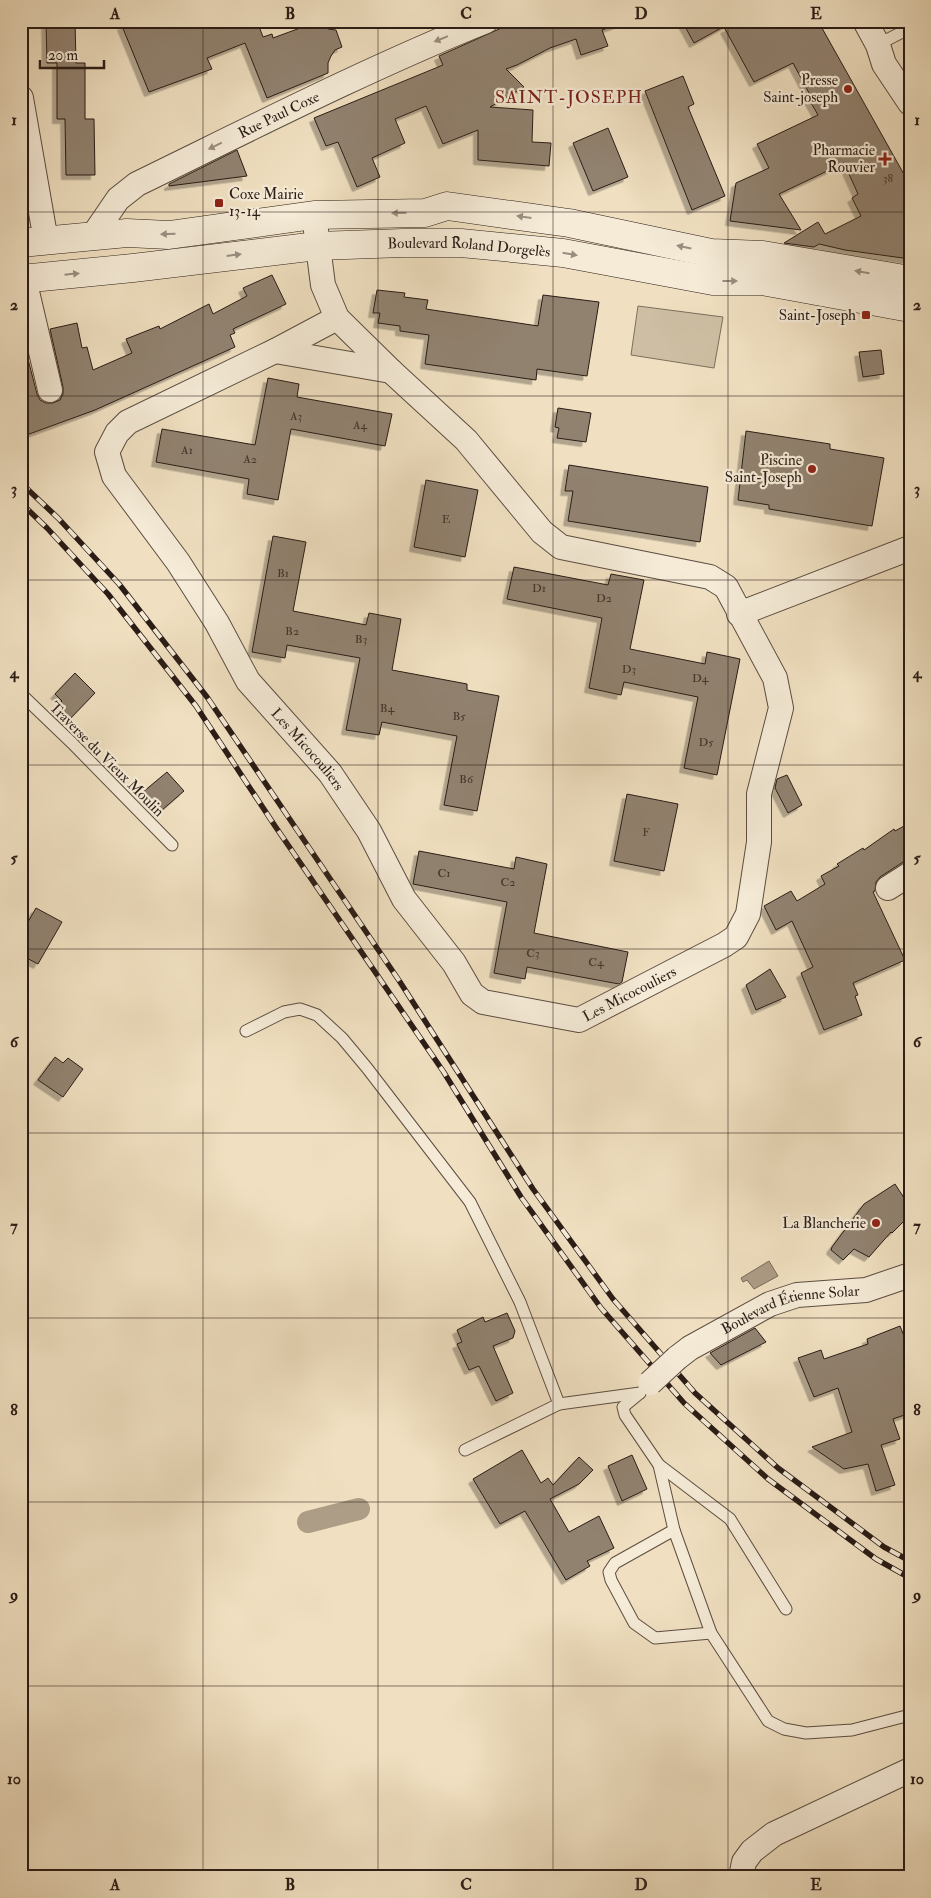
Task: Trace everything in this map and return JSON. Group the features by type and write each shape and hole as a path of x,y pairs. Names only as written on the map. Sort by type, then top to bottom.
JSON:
{"main road":[{"name":"Boulevard Roland Dorgelès","path":"33,242 127,233 169,235 314,215 425,212 447,206 569,223 711,253 763,255 910,280"},
{"name":"Boulevard Roland Dorgelès","path":"22,279 317,246 461,243 563,253 713,281 762,281 910,308"}],"street":[{"name":"Rue Paul Coxe","path":"92,236 118,199 137,184 340,85 427,45 486,21"},
{"path":"848,21 877,53 910,103"},
{"path":"865,21 877,53"},
{"path":"21,98 33,242"},
{"name":"Les Micocouliers","path":"314,215 323,285 337,318 466,440 542,532 561,547 710,577 726,587 775,678 781,708 759,794 759,842 748,914 736,937 579,1020 483,1002 472,994 454,962 404,900 369,831 330,773 248,681 217,623 178,562 114,476 107,452 117,434 128,422 275,351 337,318"},
{"path":"22,279 50,390"},
{"path":"275,351 391,371"},
{"path":"739,614 910,548"},
{"path":"888,888 910,874"},
{"name":"Boulevard Étienne Solar","path":"645,1388 690,1348 770,1304 797,1295 866,1290 910,1275"},
{"path":"743,1877 744,1862 752,1850 774,1834 910,1770"}],"lane":[{"path":"877,53 910,28"},
{"name":"Traverse du Vieux Moulin","path":"21,694 172,845"},
{"path":"246,1031 284,1012 300,1009 317,1015 342,1038 470,1202 520,1302 559,1404"},
{"path":"465,1450 559,1404 645,1388"},
{"path":"645,1388 623,1407 625,1415 659,1465 730,1519 786,1609"},
{"path":"659,1465 674,1530 711,1633 768,1721 784,1728 806,1733 852,1730 910,1715"},
{"path":"674,1530 614,1563 610,1572 611,1580 634,1623 655,1638 711,1633"}],"shaded area":[{"path":"638,306 723,317 714,368 631,355"},
{"path":"769,1261 778,1276 754,1289 747,1280 743,1282 741,1278"}],"building":[{"path":"46,21 75,21 76,63 85,63 85,119 94,119 95,175 66,175 65,119 57,119 57,63 47,63"},
{"path":"133,21 257,21 263,37 272,34 273,38 319,21 328,29 336,30 342,47 335,50 331,56 328,63 328,73 267,98 245,43 207,58 212,69 149,92 122,26"},
{"path":"517,21 619,21 619,24 602,30 608,46 581,55 576,39 550,48 506,69 524,87 490,107 533,110 532,142 551,143 549,166 478,160 478,130 443,144 426,106 395,119 405,143 372,158 380,177 357,187 338,142 326,146 314,118 443,65 439,56"},
{"path":"682,21 734,21 694,43"},
{"path":"741,21 818,21 910,185 910,259 845,250 819,244 814,247 784,243 818,222 825,234 861,216 852,198 858,194 844,163 779,194 801,230 730,221 736,183 769,168 757,144 818,115 806,94 809,93 793,63 754,82 725,29"},
{"path":"683,76 694,104 688,107 725,196 692,210 645,91"},
{"path":"608,128 628,177 593,191 573,143"},
{"path":"237,150 247,176 169,186 169,184"},
{"path":"272,275 286,304 233,329 235,333 230,335 235,347 95,410 21,437 21,332 37,394 40,400 46,403 53,403 60,400 63,394 63,387 50,329 77,323 82,348 87,347 93,370 132,353 126,339 159,326 160,329 209,304 213,314 247,296 243,288"},
{"path":"377,290 405,293 404,297 428,300 426,309 538,326 543,295 599,302 587,376 537,369 536,380 425,364 429,335 400,331 400,326 378,323 380,313 373,313"},
{"path":"881,350 884,374 863,377 859,352"},
{"path":"268,378 299,384 297,397 392,414 385,446 291,429 278,500 247,494 249,479 156,462 162,429 255,445"},
{"path":"558,408 591,413 586,442 557,438 559,428 555,427"},
{"name":"Piscine Saint-Joseph","path":"746,431 830,444 830,449 884,458 872,526 769,509 769,505 738,500"},
{"path":"569,465 708,487 700,542 568,521 573,491 565,491"},
{"path":"426,480 478,490 465,557 414,547"},
{"path":"273,536 306,542 293,611 366,625 369,613 401,619 392,670 467,684 467,690 499,696 477,811 444,805 457,736 382,722 379,735 346,730 360,658 287,645 285,658 252,652"},
{"path":"514,567 608,585 611,574 644,580 630,649 705,664 707,652 740,659 717,775 684,768 698,697 624,682 621,695 589,688 602,618 507,599"},
{"path":"75,673 95,693 65,724 52,712 62,701 55,694"},
{"path":"167,772 184,791 161,811 143,792"},
{"path":"787,775 802,805 788,813 775,788 777,779"},
{"path":"627,794 678,804 664,871 614,861"},
{"path":"904,826 910,836 910,860 903,862 880,877 876,882 875,891 873,892 905,960 853,983 858,995 855,996 862,1015 824,1030 801,973 813,967 792,921 776,930 764,906 791,891 797,901 825,884 821,876 839,866 837,864 863,848 864,850 894,829 895,831"},
{"path":"419,851 514,869 516,857 547,864 534,933 628,952 622,982 619,984 527,967 525,979 494,973 507,902 413,884"},
{"path":"36,908 62,922 38,964 21,955 21,934"},
{"path":"770,969 786,997 756,1010 746,985"},
{"path":"55,1057 63,1063 68,1058 83,1069 63,1097 38,1080"},
{"name":"La Blancherie","path":"895,1184 910,1207 910,1215 891,1232 869,1257 854,1249 843,1260 831,1250 832,1247 864,1204"},
{"path":"507,1313 515,1331 513,1338 493,1346 513,1393 496,1401 479,1366 469,1370 457,1344 462,1342 457,1330 483,1317 485,1322"},
{"path":"900,1326 904,1336 910,1334 910,1413 893,1419 900,1439 881,1445 895,1485 876,1491 868,1464 844,1469 812,1447 852,1432 838,1388 814,1397 798,1358 821,1350 824,1359 868,1344 867,1339"},
{"path":"755,1328 766,1342 721,1365 710,1353"},
{"path":"522,1450 541,1483 548,1478 553,1485 579,1457 593,1470 579,1484 550,1499 569,1532 599,1516 614,1548 587,1561 590,1566 566,1580 525,1511 500,1524 473,1479"},
{"path":"632,1455 647,1489 622,1501 608,1466"}],"waterway":[{"path":"308,1522 359,1509"}],"railway":[{"path":"21,483 58,518 119,584 207,697 400,982 533,1189 613,1299 695,1393 778,1468 884,1547 910,1561"},
{"path":"21,503 47,528 108,594 196,706 275,826 443,1071 521,1197 601,1308 684,1403 768,1479 876,1559 910,1578"}],"place":[{"name":"Presse Saint-joseph","path":"848,89"},
{"name":"Pharmacie Rouvier","path":"885,159"},
{"name":"Coxe Mairie 13-14","path":"219,203"},
{"name":"Saint-Joseph","path":"866,315"},
{"name":"Piscine Saint-Joseph","path":"812,469"},
{"name":"La Blancherie","path":"876,1223"}],"district":[{"name":"SAINT-JOSEPH","path":"569,97"}]}
